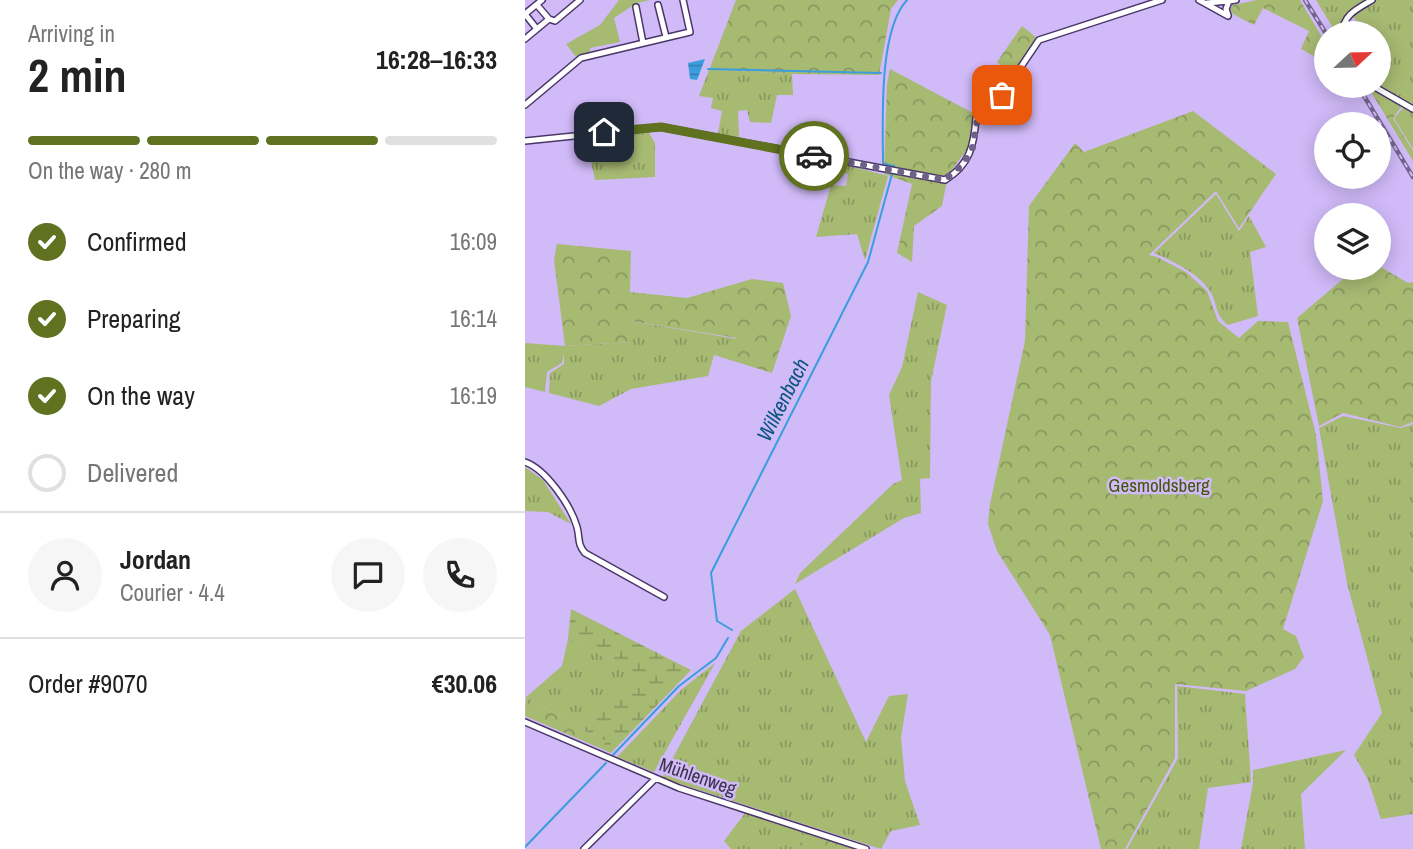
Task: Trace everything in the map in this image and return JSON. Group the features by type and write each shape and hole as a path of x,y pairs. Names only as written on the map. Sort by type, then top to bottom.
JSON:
{"street":[{"path":"525,105 580,58 690,32 683,0"},
{"path":"525,141 661,127 945,180 962,165 972,150 978,116 1002,95 1039,40 1162,0"},
{"path":"1199,0 1229,16 1226,9 1232,1"},
{"path":"1345,21 1350,13 1372,0"},
{"path":"537,29 525,14 539,2 549,19 555,21 579,1"},
{"path":"1207,3 1232,1"},
{"path":"658,5 666,37"},
{"path":"636,7 643,43"},
{"path":"525,39 549,19"},
{"path":"1391,96 1413,109"},
{"path":"525,462 545,474 571,512 578,530 579,546 585,553 664,597"},
{"name":"Mühlenweg","path":"525,722 655,779 866,849"},
{"path":"584,849 655,779"}],"green space":[{"path":"619,0 650,0 637,3 614,18 620,42 590,48 590,53 577,58 566,44 600,25"},
{"path":"736,0 898,0 891,9 879,75 713,70 711,65"},
{"path":"1257,0 1300,0 1314,24 1314,56 1301,49 1309,31 1263,8 1254,25 1233,14 1230,9 1233,5"},
{"path":"1316,0 1368,0 1357,6 1343,21 1329,21"},
{"path":"1377,0 1413,0 1413,105 1391,93 1391,21 1357,21 1351,15"},
{"path":"1022,26 1037,38 1010,76 997,62"},
{"path":"711,65 714,70 792,74 793,95 777,95 771,123 750,122 747,110 738,111 739,137 718,134 722,111 711,108 713,98 699,96"},
{"path":"890,69 973,113 971,144 948,175 942,206 914,226 912,262 897,253 912,184 884,174 887,84"},
{"path":"1375,98 1388,98 1402,106 1393,118 1413,151 1413,161 1391,125 1391,112 1383,112"},
{"path":"1404,107 1413,112 1413,149 1394,118"},
{"name":"Gesmoldsberg","path":"1193,111 1276,174 1239,228 1216,191 1149,255 1186,272 1207,291 1218,321 1239,338 1258,321 1288,322 1316,435 1323,501 1283,629 1296,636 1304,657 1295,669 1246,691 1175,684 1175,758 1125,849 1101,849 1050,635 997,551 988,524 990,504 1025,341 1029,206 1075,143 1084,152"},
{"path":"648,131 655,143 655,177 595,180 586,138"},
{"path":"846,165 888,176 865,260 857,234 816,237 831,185 846,186"},
{"path":"1216,194 1239,231 1249,216 1266,247 1250,252 1258,316 1228,325 1218,313 1210,291 1199,278 1154,253"},
{"path":"557,244 631,251 630,292 687,298 752,279 783,283 791,316 772,373 714,355 737,338 631,321 631,342 565,346 554,260"},
{"path":"1391,273 1408,283 1413,282 1413,422 1400,427 1343,413 1319,426 1297,318 1342,280 1391,280"},
{"path":"918,292 947,305 931,381 930,478 920,479 921,513 904,518 795,584 800,573 893,484 902,480 889,395 902,367"},
{"path":"630,321 738,339 714,355 708,376 631,389 599,406 549,393 550,373 564,364 564,354 562,363 547,372 545,392 525,387 525,343 565,346 631,342"},
{"path":"1343,416 1401,428 1413,424 1413,814 1381,819 1368,780 1354,755 1382,713 1347,583 1319,428"},
{"path":"525,467 543,480 571,524 548,512 525,511"},
{"path":"795,589 866,742 889,696 908,694 901,737 905,781 920,825 891,831 881,849 662,778 741,631"},
{"path":"571,609 691,670 611,753 602,749 606,741 583,730 637,673 568,639"},
{"path":"568,639 638,673 583,730 526,697 562,666"},
{"path":"715,663 654,772 617,757 682,689"},
{"path":"1177,686 1245,694 1251,782 1208,788 1199,849 1127,849 1178,758"},
{"path":"526,697 607,741 602,749 525,716"},
{"path":"1346,750 1301,794 1305,849 1241,849 1253,770"},
{"path":"745,813 810,833 794,849 731,849 724,841"},
{"path":"810,833 855,849 794,849"}],"water":[{"path":"705,59 697,80 690,79 688,63"}],"waterway":[{"name":"Wilkenbach","path":"894,166 883,164 884,78 891,33 907,0"},
{"path":"708,69 881,73"},
{"name":"Wilkenbach","path":"732,630 717,621 711,573 868,262 892,174"},
{"name":"Wilkenbach","path":"612,756 679,686 716,658 728,638"},
{"name":"Wilkenbach","path":"525,847 606,763"}],"railway":[{"path":"1305,0 1318,21"},
{"path":"1365,98 1413,177"}],"way so far":[{"path":"814,156 945,180 962,165 972,150 976,118 1002,95"}],"route":[{"path":"604,132 661,127 814,156"}]}
